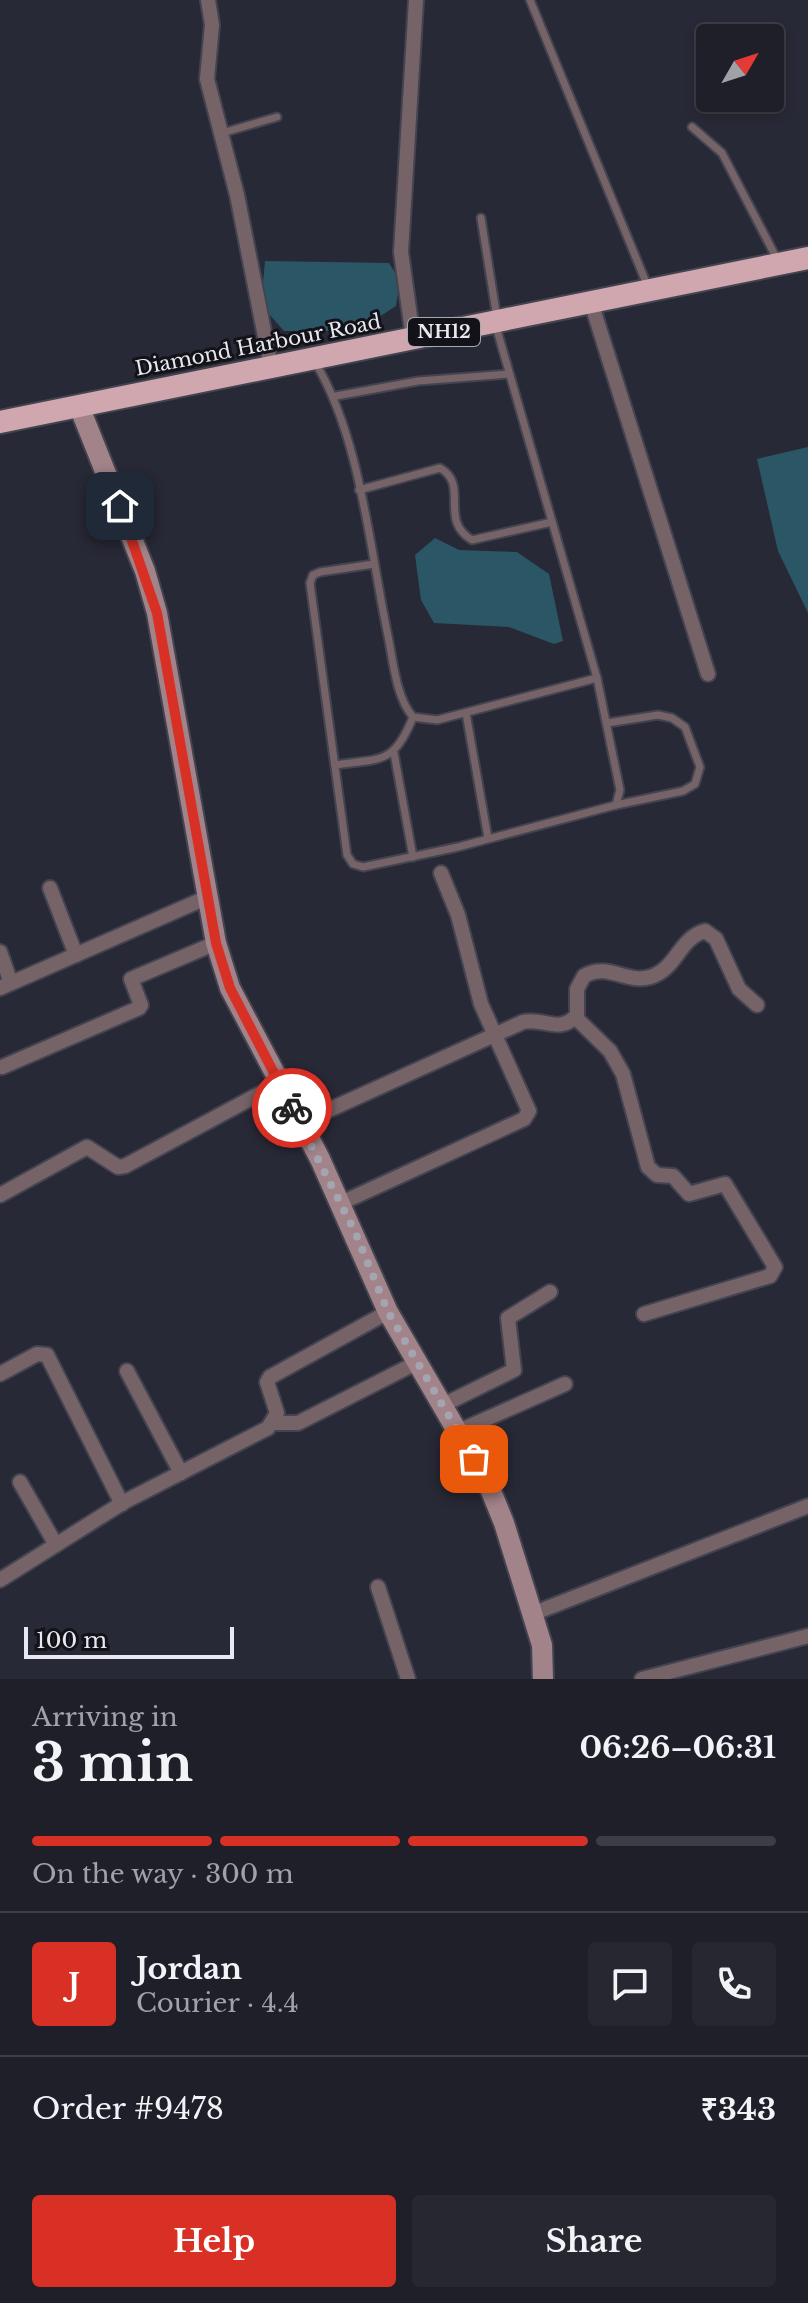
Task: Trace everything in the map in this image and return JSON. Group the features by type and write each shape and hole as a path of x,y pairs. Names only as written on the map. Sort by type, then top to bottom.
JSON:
{"highway":[{"name":"Diamond Harbour Road","path":"0,422 808,258"}],"main road":[{"path":"79,406 145,571 157,613 216,943 230,988 341,1203 388,1312 459,1431 504,1523 542,1645 543,1679"}],"street":[{"path":"208,0 212,25 207,79 237,195 271,367"},
{"path":"413,338 401,252 416,0"},
{"path":"591,302 708,674"},
{"path":"341,1203 528,1115 528,1104 481,1004 458,915 441,873"},
{"path":"50,888 76,955"},
{"path":"0,952 5,986 208,897"},
{"path":"644,1314 770,1276 775,1267 725,1184 689,1194 673,1176 657,1175 648,1167 619,1066 607,1047 576,1018 577,989 584,976 605,970 638,979 661,973 674,962 690,938 705,931 716,939 739,989 757,1005"},
{"path":"2,1067 139,1008 141,1005 131,979 216,943"},
{"path":"300,1123 529,1020 555,1027 576,1018"},
{"path":"0,1195 87,1147 118,1167 125,1166 278,1084"},
{"path":"443,1405 514,1370 508,1318 550,1292"},
{"path":"273,1423 277,1413 267,1382 270,1377 388,1312"},
{"path":"0,1374 37,1354 47,1355 122,1504"},
{"path":"0,1580 122,1504 273,1423 298,1423 416,1363"},
{"path":"127,1371 181,1473"},
{"path":"459,1431 565,1384"},
{"path":"20,1482 56,1545"},
{"path":"532,1614 808,1506"},
{"path":"378,1587 408,1679"},
{"path":"642,1679 808,1636"}],"lane":[{"path":"530,0 650,291"},
{"path":"220,133 277,117"},
{"path":"692,127 722,153 779,263"},
{"path":"481,218 496,321 509,374 597,678 620,790 616,805"},
{"path":"313,359 336,396 359,490 396,673 406,709 413,717 437,720 597,678"},
{"path":"336,396 418,381 509,374"},
{"path":"359,490 440,468 453,482 455,524 461,533 472,540 552,522"},
{"path":"374,564 320,572 310,583 347,855 353,864 363,867 413,857 683,791 695,784 700,767 685,727 672,718 658,715 607,723"},
{"path":"466,713 488,838"},
{"path":"335,765 394,753 403,743 413,717"},
{"path":"394,753 413,857"}],"water":[{"path":"265,261 389,263 400,280 396,306 357,331 284,331 261,305"},
{"path":"808,447 808,613 778,551 757,459"},
{"path":"435,538 459,550 517,552 549,574 563,641 554,644 509,627 434,623 421,600 415,555"}],"way so far":[{"path":"292,1108 355,1232 388,1312 474,1459"}],"route":[{"path":"120,506 157,613 216,943 230,988 292,1108"}]}
